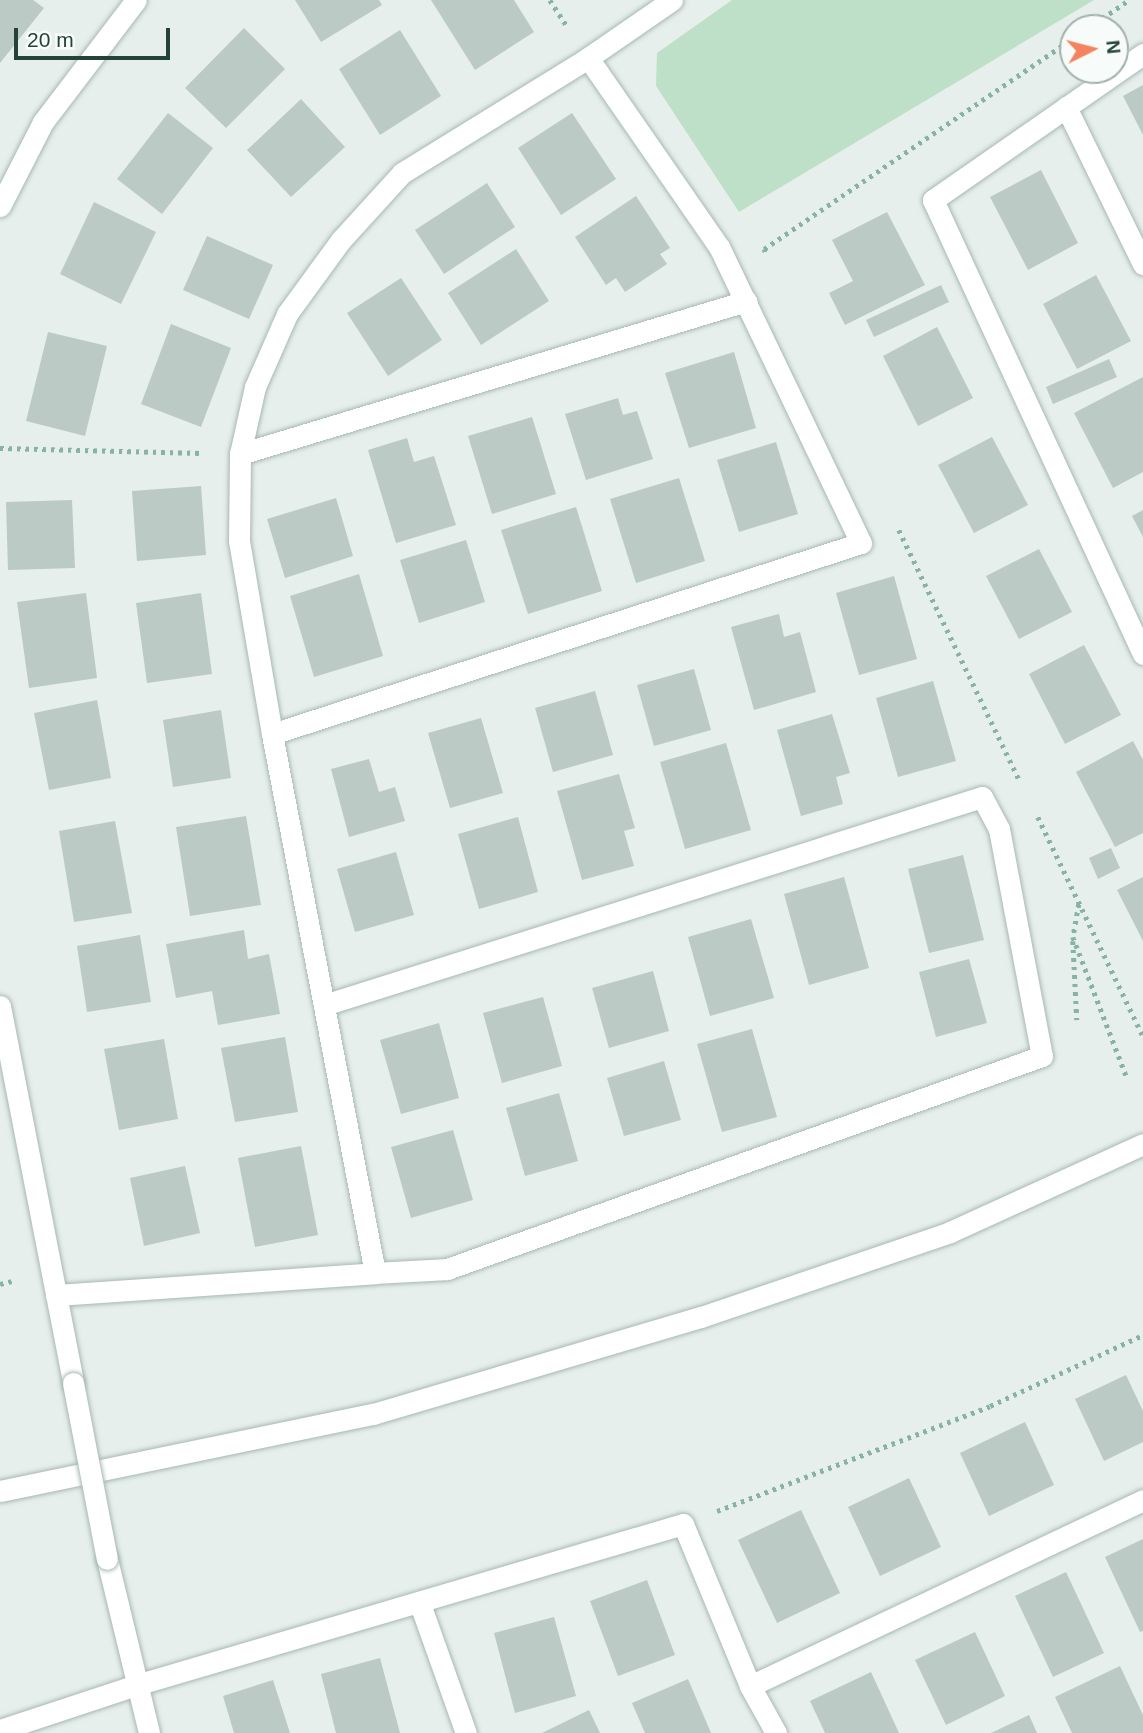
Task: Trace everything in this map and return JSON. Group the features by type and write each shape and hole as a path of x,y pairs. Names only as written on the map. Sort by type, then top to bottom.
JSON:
{"street":[{"path":"0,206 43,122 135,0"},
{"path":"375,1273 272,734 239,540 240,454 255,387 287,314 341,240 402,173 588,58 672,0"},
{"path":"1143,54 933,201 1143,654"},
{"path":"272,734 861,543 719,247 588,58"},
{"path":"1066,107 1143,264"},
{"path":"240,454 746,302"},
{"path":"56,1295 447,1269 1042,1056 999,829 982,797 324,1004"},
{"path":"0,1006 107,1559 135,1685 149,1733"},
{"path":"0,1491 373,1414 701,1317 950,1232 1143,1144"},
{"path":"750,1686 1143,1500"},
{"path":"0,1730 135,1685 420,1604 683,1524 750,1686 776,1733"},
{"path":"420,1604 467,1733"}],"path":[{"path":"1108,14 1129,0"},
{"path":"770,262 764,249 1059,48"},
{"path":"0,448 240,454"},
{"path":"897,526 1024,789"},
{"path":"1036,814 1140,1025 1143,1037"},
{"path":"1077,1029 1073,937 1079,902"},
{"path":"1073,937 1127,1078"},
{"path":"0,1284 12,1281"},
{"path":"683,1524 990,1406 1143,1335"}],"green space":[{"path":"732,0 1094,0 1071,14 1059,14 1059,21 739,212 656,86 657,53"}],"building":[{"path":"0,0 33,0 44,8 0,63"},
{"path":"295,0 379,0 382,5 321,42"},
{"path":"431,0 514,0 534,32 475,70"},
{"path":"244,28 285,69 226,128 185,88"},
{"path":"400,30 441,96 380,135 339,69"},
{"path":"1143,85 1143,135 1123,96"},
{"path":"301,99 345,147 291,197 247,150"},
{"path":"168,113 213,148 162,214 117,179"},
{"path":"572,113 616,179 561,215 518,148"},
{"path":"1041,170 1078,243 1028,270 990,197"},
{"path":"487,183 515,227 444,274 415,230"},
{"path":"636,196 670,248 660,254 667,264 625,292 616,278 606,285 575,237"},
{"path":"94,202 156,232 121,304 60,274"},
{"path":"887,212 925,285 845,325 829,293 853,281 832,240"},
{"path":"207,236 273,265 249,319 183,290"},
{"path":"516,249 549,301 481,345 448,293"},
{"path":"1096,275 1131,341 1077,369 1043,304"},
{"path":"401,278 442,340 388,376 347,313"},
{"path":"941,285 949,302 874,337 866,320"},
{"path":"171,324 231,348 201,427 141,404"},
{"path":"937,327 973,398 918,426 883,356"},
{"path":"48,332 107,346 85,436 26,421"},
{"path":"734,352 756,428 689,448 665,373"},
{"path":"1109,359 1117,377 1053,404 1046,387"},
{"path":"1143,377 1143,472 1113,488 1074,413"},
{"path":"618,398 623,415 637,411 653,459 586,480 565,414"},
{"path":"532,417 556,494 492,514 468,436"},
{"path":"992,437 1028,505 974,533 938,465"},
{"path":"407,438 414,462 434,456 456,525 396,543 368,450"},
{"path":"776,442 798,514 739,532 717,460"},
{"path":"679,478 705,561 636,583 610,499"},
{"path":"201,486 206,555 137,561 132,491"},
{"path":"336,498 353,556 285,578 267,519"},
{"path":"72,500 75,568 8,570 6,502"},
{"path":"576,507 602,591 528,614 501,530"},
{"path":"1143,510 1143,537 1132,516"},
{"path":"466,540 485,602 419,623 400,560"},
{"path":"1039,549 1072,612 1019,639 986,576"},
{"path":"359,574 383,656 314,677 290,596"},
{"path":"894,576 917,659 859,675 836,593"},
{"path":"86,593 97,678 29,688 17,602"},
{"path":"201,593 212,674 147,683 136,603"},
{"path":"779,614 784,637 800,632 816,692 754,710 731,627"},
{"path":"1084,645 1121,715 1065,744 1029,674"},
{"path":"694,669 711,730 654,746 637,685"},
{"path":"933,681 956,761 898,777 876,698"},
{"path":"595,691 613,755 553,772 535,708"},
{"path":"97,700 111,778 49,790 34,713"},
{"path":"221,710 231,778 173,787 163,720"},
{"path":"832,714 850,773 836,777 843,804 801,816 777,730"},
{"path":"481,718 503,793 450,808 428,733"},
{"path":"1133,741 1143,760 1143,833 1115,847 1076,772"},
{"path":"726,743 751,830 685,849 660,762"},
{"path":"369,759 379,792 395,787 405,821 349,837 331,769"},
{"path":"619,774 635,828 624,831 634,866 582,880 557,791"},
{"path":"246,816 261,905 190,916 176,827"},
{"path":"518,817 538,892 479,909 458,834"},
{"path":"115,821 132,913 74,922 59,831"},
{"path":"1111,848 1120,868 1098,879 1089,858"},
{"path":"396,852 414,915 355,932 337,869"},
{"path":"963,855 984,940 929,953 908,869"},
{"path":"844,877 869,968 809,985 784,894"},
{"path":"1143,877 1143,941 1117,890"},
{"path":"751,919 774,998 710,1016 688,937"},
{"path":"244,930 248,959 269,954 280,1014 218,1025 212,991 176,998 166,944"},
{"path":"140,935 151,1002 87,1012 77,946"},
{"path":"969,959 987,1023 936,1037 919,972"},
{"path":"653,971 669,1031 609,1048 592,988"},
{"path":"543,997 562,1066 502,1083 483,1013"},
{"path":"439,1023 459,1098 401,1114 380,1040"},
{"path":"752,1029 777,1117 722,1132 697,1044"},
{"path":"285,1037 298,1112 235,1122 221,1048"},
{"path":"164,1039 178,1119 119,1130 104,1049"},
{"path":"664,1061 681,1120 624,1136 607,1078"},
{"path":"559,1093 578,1161 525,1176 506,1108"},
{"path":"453,1130 473,1200 411,1218 391,1147"},
{"path":"301,1146 318,1235 255,1247 238,1158"},
{"path":"185,1166 200,1233 144,1246 130,1178"},
{"path":"1126,1375 1143,1411 1143,1442 1104,1461 1075,1399"},
{"path":"1025,1422 1054,1485 989,1516 960,1453"},
{"path":"909,1478 941,1547 880,1576 848,1507"},
{"path":"801,1510 840,1593 777,1623 738,1540"},
{"path":"1143,1539 1143,1631 1140,1632 1105,1557"},
{"path":"1066,1572 1104,1653 1053,1677 1015,1596"},
{"path":"647,1580 675,1655 618,1676 590,1601"},
{"path":"554,1617 576,1696 515,1713 494,1633"},
{"path":"975,1632 1005,1696 946,1725 915,1660"},
{"path":"380,1658 400,1733 336,1733 321,1674"},
{"path":"1120,1666 1143,1715 1143,1733 1072,1733 1055,1697"},
{"path":"871,1672 899,1733 825,1733 810,1701"},
{"path":"688,1679 711,1733 645,1733 632,1703"},
{"path":"273,1680 290,1733 234,1733 223,1696"},
{"path":"589,1710 600,1733 542,1733"},
{"path":"1029,1715 1037,1733 991,1733"}]}
